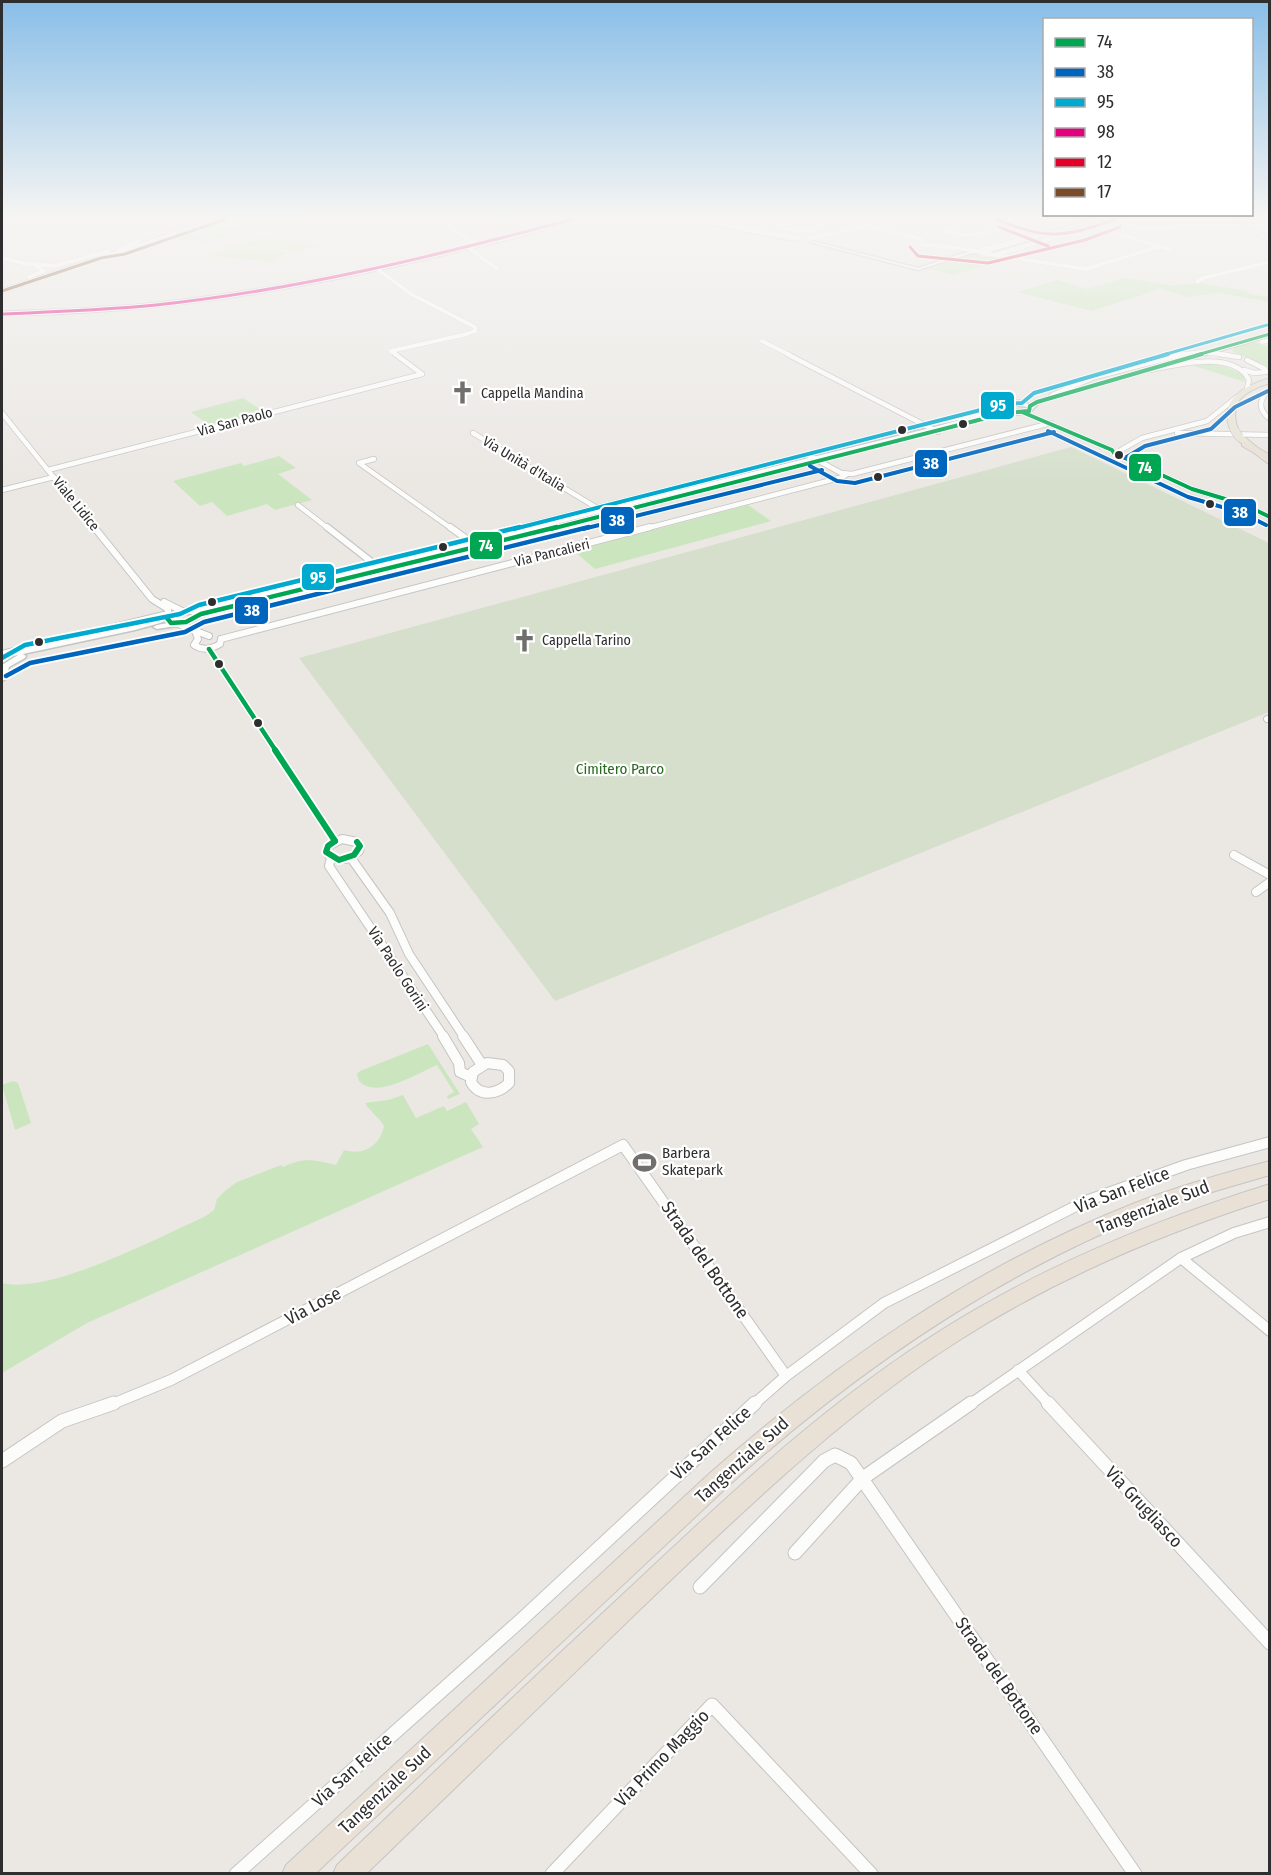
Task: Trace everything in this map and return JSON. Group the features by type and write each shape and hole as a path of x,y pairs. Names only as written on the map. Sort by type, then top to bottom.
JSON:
{"highway":[{"path":"1239,437 1269,461"},
{"name":"Tangenziale Sud","path":"295,1874 752,1450 847,1373 944,1308 1042,1253 1153,1205 1269,1168"},
{"name":"Tangenziale Sud","path":"346,1874 759,1482 859,1398 981,1315 1068,1268 1185,1218 1269,1191"}],"main road":[{"path":"1239,437 1229,411 1237,397 1247,389 1267,382"}],"street":[{"path":"2,314 126,306"},
{"name":"Via San Paolo","path":"48,470 422,374 391,351 467,334 476,329 437,306"},
{"path":"1262,342 1269,335"},
{"path":"189,619 254,598 932,429 987,414 1010,403 1020,403 1196,353 1269,335"},
{"path":"762,341 932,429 1020,412 1037,402 1269,335"},
{"path":"1239,343 1228,350 1239,357"},
{"path":"1209,351 1239,357 1269,369"},
{"path":"1209,351 1209,356 1223,363"},
{"path":"1052,394 1060,388 1101,375 1188,353 1196,353"},
{"path":"1150,370 1200,360 1223,363 1251,373 1266,372 1265,369 1247,360"},
{"path":"1230,365 1247,375 1249,381 1247,389"},
{"path":"1269,390 1259,405 1269,419"},
{"path":"1121,452 1136,441 1207,421 1224,403 1237,397"},
{"path":"1020,403 1030,408 1036,416"},
{"path":"1005,407 1036,416 1112,450 1112,452 1121,452 1191,489 1245,506 1269,517"},
{"name":"Viale Lidice","path":"2,413 153,601 166,607 168,616"},
{"name":"Via Pancalieri","path":"221,639 837,479 847,474 1052,423"},
{"name":"Via Unità d'Italia","path":"472,433 602,511"},
{"path":"1159,434 1269,435"},
{"path":"814,458 847,474"},
{"path":"375,459 359,463 473,543"},
{"path":"2,490 54,477"},
{"path":"298,505 373,563"},
{"path":"6,665 27,654 177,624 272,588 373,563 473,543"},
{"path":"2,655 110,632 168,616 189,619 473,543"},
{"path":"254,598 272,588"},
{"name":"Viale Lidice","path":"151,596 189,619"},
{"path":"168,616 168,622 177,624"},
{"path":"189,619 209,636 221,639 220,644 209,649 197,648 194,645 198,639 209,636"},
{"path":"189,619 198,639"},
{"path":"97,635 124,628"},
{"path":"209,649 335,841 326,850 331,858 342,860 351,858"},
{"path":"2,655 10,658 2,678"},
{"name":"Via Paolo Gorini","path":"335,841 349,839 358,843 359,851 351,858 390,913 409,954 482,1065"},
{"path":"1233,855 1269,875"},
{"name":"Via Paolo Gorini","path":"331,858 329,866 441,1034 459,1063 460,1072 471,1077"},
{"path":"1256,892 1269,882"},
{"path":"498,1063 507,1068 510,1079 506,1087 495,1092 483,1092 473,1086 471,1077 482,1065 498,1063"},
{"name":"Via San Felice","path":"236,1874 520,1620 707,1445 786,1376 884,1303 1086,1201 1186,1165 1269,1142"},
{"name":"Strada del Bottone","path":"623,1144 786,1376"},
{"name":"Via Lose","path":"2,1461 62,1421 129,1398 171,1380 623,1144"},
{"path":"795,1553 863,1478 1181,1258 1234,1233 1269,1222"},
{"path":"1181,1258 1269,1330"},
{"name":"Via Grugliasco","path":"1018,1370 1269,1643"},
{"name":"Strada del Bottone","path":"700,1587 830,1456 840,1456 847,1460 863,1478 1135,1874"},
{"name":"Via Primo Maggio","path":"552,1874 712,1705 871,1874"}],"green space":[{"path":"1074,306 1106,306 1092,311"},
{"path":"1254,342 1269,347 1269,367 1232,351 1234,348"},
{"path":"1195,362 1231,369 1243,375 1245,382 1188,364"},
{"path":"243,398 266,413 213,428 191,412"},
{"name":"Cimitero Parco","path":"1071,447 1269,543 1269,712 555,1001 299,658"},
{"path":"279,456 296,468 278,474 312,500 275,510 267,504 227,516 212,502 200,506 173,481 241,463 244,466"},
{"path":"748,505 771,521 595,569 574,551"},
{"path":"428,1044 460,1094 448,1099 447,1096 454,1092 437,1065 408,1079 386,1086 376,1088 366,1086 359,1081 357,1074 360,1071"},
{"path":"13,1081 18,1083 31,1123 15,1130 2,1085"},
{"path":"403,1095 416,1118 444,1106 447,1111 466,1102 479,1124 471,1129 483,1147 87,1323 2,1373 2,1283 22,1284 47,1281 132,1250 204,1217 214,1210 217,1199 237,1182 281,1165 283,1167 309,1160 336,1165 344,1150 358,1152 370,1148 382,1133 384,1126 365,1103 388,1100"}],"transit line":[{"name":"98","path":"2,314 140,306"},
{"name":"95","path":"2,658 25,645 180,614 199,605 399,558 1004,404 1022,403 1034,393 1267,325"},
{"name":"74","path":"167,618 171,623 186,622 201,614 401,567 1006,413 1029,411 1030,406 1037,402 1270,334"},
{"name":"38","path":"1125,458 1145,446 1211,429 1235,407 1270,390"},
{"name":"74","path":"1022,412 1112,450 1114,453 1192,489 1245,505 1270,517"},
{"name":"38","path":"1048,431 1188,497 1242,513 1266,525"},
{"name":"38","path":"810,466 837,481 855,483 1054,432"},
{"name":"38","path":"6,676 30,663 185,632 204,622 822,470"},
{"name":"74","path":"209,649 335,841"},
{"name":"74","path":"335,841 328,846 326,852 339,860 354,855 360,846 357,842"}],"place":[{"name":"Cappella Mandina","path":"463,393"},
{"name":"Cappella Tarino","path":"524,640"},
{"name":"Barbera Skatepark","path":"644,1162"}]}
